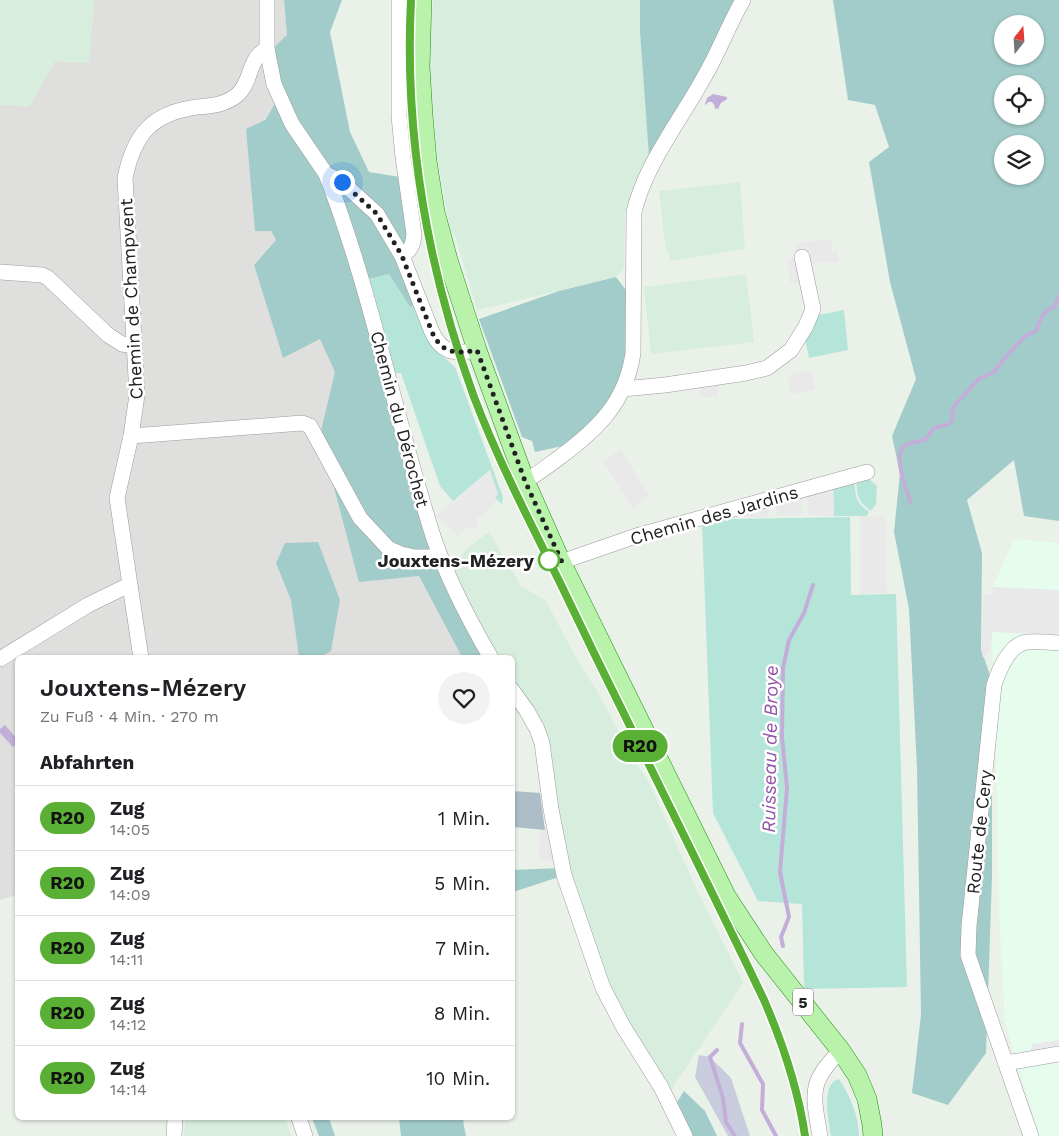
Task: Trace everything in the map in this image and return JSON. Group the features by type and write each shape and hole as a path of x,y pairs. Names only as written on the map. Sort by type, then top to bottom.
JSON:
{"main road":[{"name":"5","path":"422,0 420,67 423,115 430,179 441,237 477,350 525,481 562,562 726,896 764,954 841,1051 857,1075 867,1099 873,1136"}],"street":[{"path":"267,0 267,49 274,84 292,124 326,174 342,182 377,214 402,256 432,332 438,342 446,349 459,353 477,350"},
{"path":"399,0 400,116 403,157 414,234 410,251 402,256"},
{"path":"525,481 540,474 604,420 615,405 623,389 632,364 633,353 634,212 637,198 647,174 705,77 743,0"},
{"name":"Chemin de Champvent","path":"141,655 117,498 136,411 137,395 125,178 132,151 138,138 158,120 179,110 217,105 229,101 238,94 245,84 261,51 267,49"},
{"name":"Chemin du Dérochet","path":"326,174 366,293 425,512 440,557 472,624 489,655"},
{"path":"341,214 346,208 354,205 370,208"},
{"path":"623,389 665,385 767,368 791,350 806,326 813,309 802,257"},
{"path":"0,272 42,275 48,278 108,335 122,344 135,346"},
{"path":"131,436 302,423 310,426 360,518 389,549 400,554 415,557 440,557"},
{"name":"Chemin des Jardins","path":"562,562 636,536 867,472"},
{"path":"0,658 88,605 129,585"},
{"name":"Route de Cery","path":"1032,1136 968,955 969,926 994,685 1000,666 1010,652 1024,642 1059,643"},
{"path":"515,694 537,729 542,743 551,809 564,875 603,988 624,1028 661,1087 685,1136"},
{"path":"820,1136 814,1095 816,1084 828,1063 841,1051"},
{"path":"1006,1062 1059,1054"},
{"path":"174,1136 175,1120"},
{"path":"300,1120 306,1136"}],"shaded area":[{"path":"0,0 94,0 89,63 55,61 29,107 0,104"},
{"path":"94,0 284,0 287,35 283,90 264,120 255,231 271,231 276,240 254,265 283,358 320,339 336,372 320,435 420,575 461,655 15,655 15,896 0,900 0,104 29,107 55,61 89,63"},
{"path":"284,0 342,0 330,32 350,132 369,172 400,177 412,224 401,257 415,305 410,307 389,274 358,282 435,562 484,655 461,655 419,576 359,582 320,435 335,372 320,339 283,358 254,265 276,240 271,231 255,231 246,129 265,120 283,90 272,49 287,35"},
{"path":"433,0 640,0 640,32 650,171 625,212 624,268 616,277 477,310 455,235 450,230 438,161 429,68"},
{"path":"640,0 743,0 650,171 640,32"},
{"path":"833,0 1059,0 1059,521 1024,516 1014,460 967,500 982,553 981,649 992,681 992,877 986,1053 948,1105 912,1093 921,1015 917,768 909,609 894,532 900,473 892,436 916,379 890,282 869,162 889,147 875,105 848,100"},
{"path":"713,94 727,97 718,109 714,108 715,106 712,102 705,104 707,98"},
{"path":"740,182 745,249 670,261 669,251 666,251 659,191"},
{"path":"831,239 832,251 837,251 839,262 811,263 812,279 790,283 787,259 797,256 795,243"},
{"path":"389,274 410,307 415,305 436,351 455,367 503,497 502,504 495,498 490,470 453,501 440,486 401,373 395,373 390,367 368,280"},
{"path":"746,274 754,342 651,354 644,287"},
{"path":"616,277 629,294 625,375 606,409 567,445 535,452 532,441 522,437 479,319 559,291"},
{"path":"844,310 848,350 809,358 805,338 818,315"},
{"path":"811,371 815,390 790,394 788,381 792,373"},
{"path":"719,381 717,397 700,397 699,384"},
{"path":"621,450 649,495 632,508 603,461"},
{"path":"490,470 498,494 495,498 498,500 476,520 479,524 473,530 470,526 458,536 436,516"},
{"path":"867,477 877,486 876,504 871,511 861,501 856,480"},
{"path":"854,480 857,499 869,512 867,516 834,516 833,486"},
{"path":"833,485 834,516 808,515 807,493"},
{"path":"801,494 802,515 777,516 776,501"},
{"path":"769,503 769,517 743,517 743,511"},
{"path":"726,515 729,519 850,517 851,595 896,594 907,987 804,989 802,904 758,901 713,813 702,523"},
{"path":"860,516 886,517 887,593 860,594"},
{"path":"489,532 521,586 546,601 635,762 647,778 695,886 743,983 670,1091 618,1010 590,940 567,859 551,774 515,688 515,655 494,655 452,574 454,562 470,546"},
{"path":"1014,539 1059,543 1059,1136 1039,1136 1005,1022 999,913 991,621 993,587"},
{"path":"318,542 340,600 331,651 324,655 299,655 291,600 276,563 285,543"},
{"path":"993,587 1059,590 1059,635 992,632 990,650 983,658 981,649 984,595 992,595"},
{"path":"5,725 15,737 15,745 13,747 0,733 0,729"},
{"path":"515,791 540,793 545,830 515,827"},
{"path":"540,830 548,830 553,860 539,861"},
{"path":"561,868 562,876 515,891 515,870"},
{"path":"1059,1040 1059,1058 1030,1053 1032,1044"},
{"path":"699,1055 710,1057 731,1078 750,1136 728,1136 695,1077"},
{"path":"839,1079 853,1106 859,1136 831,1136 827,1103 829,1087"},
{"path":"684,1091 705,1111 717,1136 693,1136 676,1104"},
{"path":"185,1120 286,1120 291,1136 184,1136"},
{"path":"313,1120 330,1120 335,1136 319,1136"},
{"path":"399,1120 465,1120 463,1121 466,1136 401,1136"}],"waterway":[{"path":"911,503 900,466 899,458 903,447 925,440 934,428 949,424 952,420 953,407 979,379 994,372 1025,336 1036,331 1042,316 1055,306 1059,296"},
{"name":"Ruisseau de Broye","path":"783,946 781,937 789,917 780,872 787,788 782,737 783,668 789,640 804,613 813,585"},
{"name":"Ruisseau de Broye","path":"742,1024 740,1043 763,1084 762,1110 776,1136"},
{"path":"717,1050 710,1057 723,1098 726,1122 735,1136"}],"railway":[{"path":"411,0 410,54 417,162 435,268 465,372 496,451 522,507 722,911 764,1000 789,1067 805,1136"}],"train":[{"name":"R20","path":"411,0 411,100 420,187 442,294 474,398 514,490 694,854 774,1021 797,1093 805,1136"}],"place":[{"name":"Jouxtens-Mézery","path":"549,560"}],"route":[{"path":"342,182 377,214 402,256 432,332 438,342 453,352 477,350 525,481 562,562 549,560"}]}
